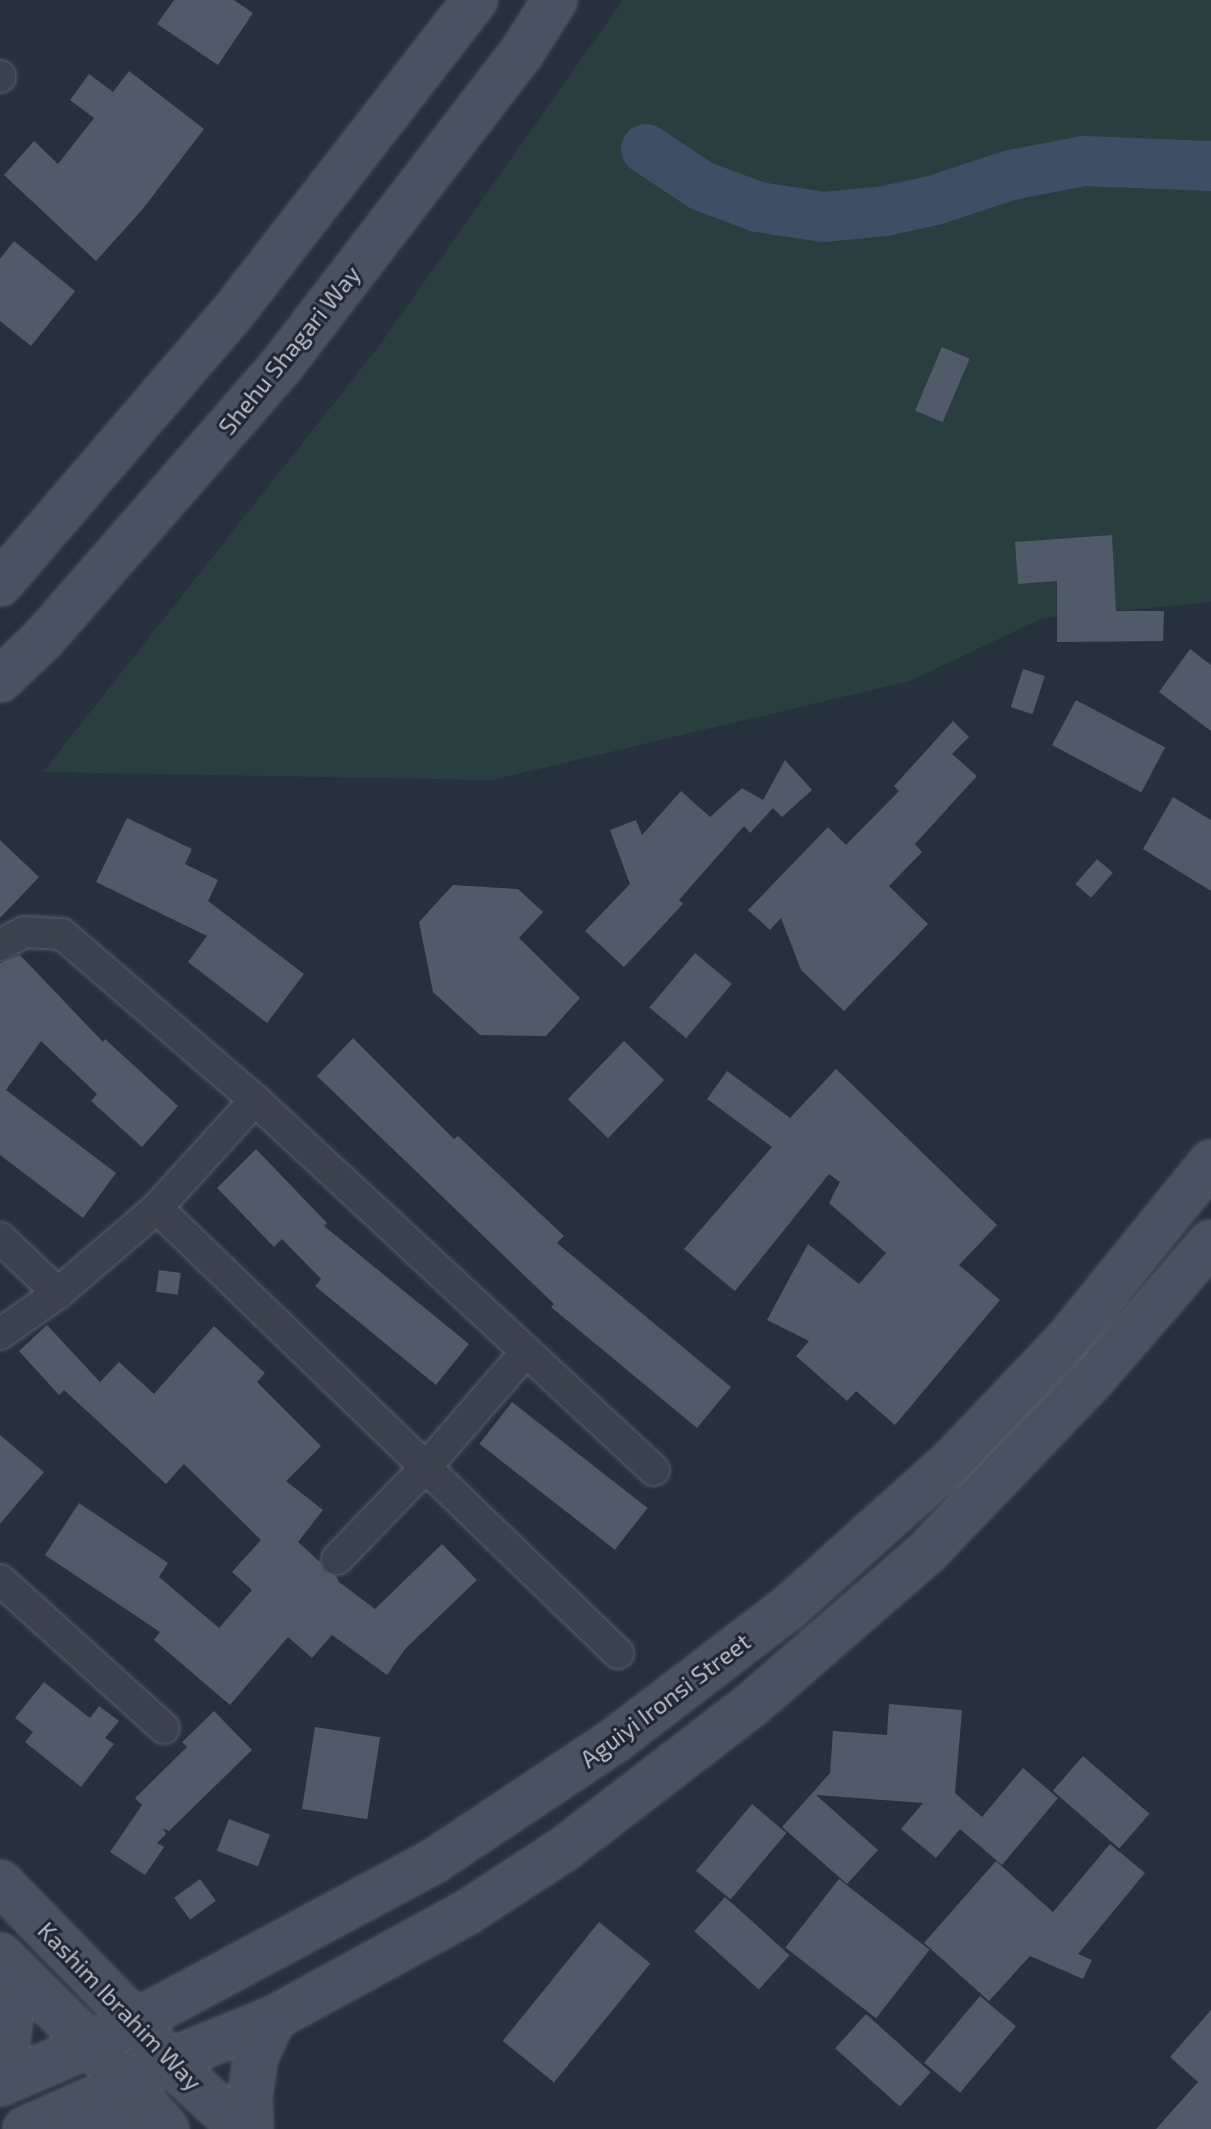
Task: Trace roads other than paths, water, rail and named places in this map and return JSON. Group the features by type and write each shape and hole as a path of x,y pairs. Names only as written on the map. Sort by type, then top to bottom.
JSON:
{"main road":[{"path":"0,584 230,316 475,0"},
{"name":"Shehu Shagari Way","path":"0,680 43,639 281,366 520,55 555,0"},
{"name":"Aguiyi Ironsi Street","path":"0,2084 91,2045 434,1861 614,1741 788,1608 954,1459 1057,1351 1211,1162"},
{"path":"25,2129 127,2084 168,2061 274,2018 479,1905 564,1849 750,1706 928,1551 1092,1380 1211,1242"},
{"name":"Kashim Ibrahim Way","path":"0,1882 135,2021 168,2061 242,2129"},
{"path":"47,1929 110,1975 145,1986 179,1985 245,1965"},
{"name":"Kashim Ibrahim Way","path":"0,1955 91,2045 167,2129"},
{"path":"0,1979 12,2009 6,2055 0,2065"},
{"path":"251,2129 250,2096 256,2056 274,2018"},
{"path":"48,2129 81,2123 120,2129"}],"street":[{"path":"0,945 24,932 62,934 255,1100 654,1470"},
{"path":"0,1334 58,1293 157,1208 255,1100"},
{"path":"157,1208 618,1653"},
{"path":"0,1238 58,1293"},
{"path":"337,1559 425,1468 526,1352"},
{"path":"0,1580 164,1728"}],"waterway":[{"path":"646,149 702,186 758,207 823,217 885,211 935,200 1011,175 1084,161 1211,166"}]}
